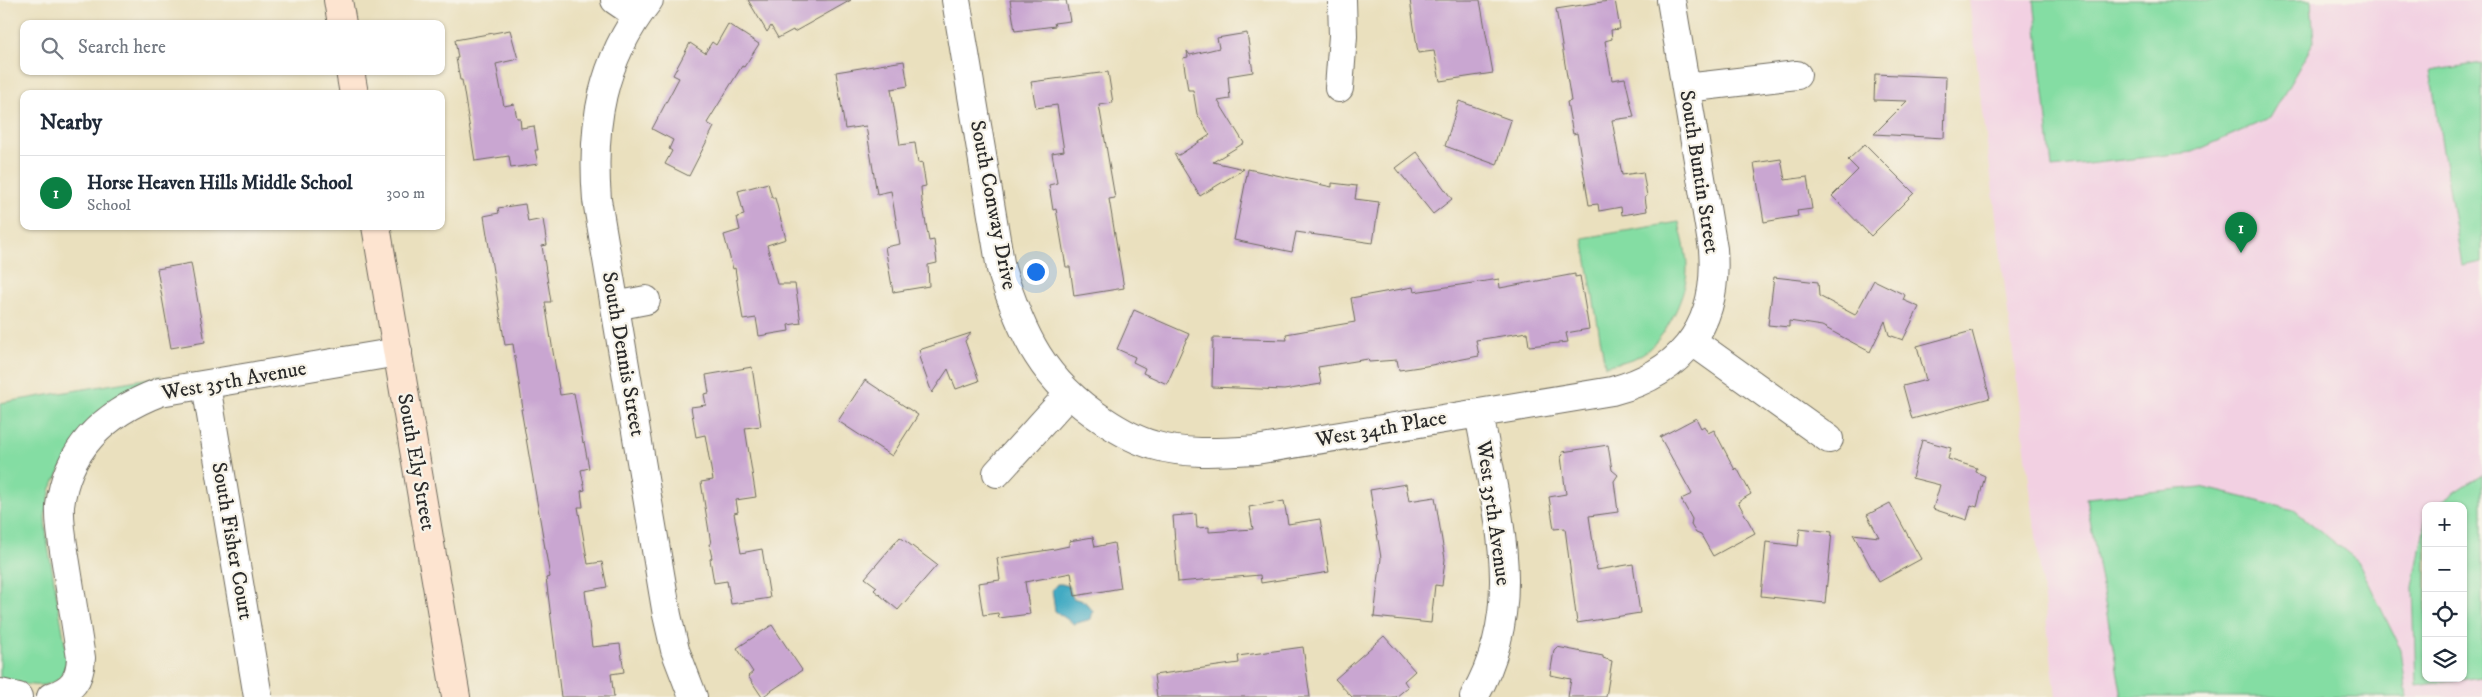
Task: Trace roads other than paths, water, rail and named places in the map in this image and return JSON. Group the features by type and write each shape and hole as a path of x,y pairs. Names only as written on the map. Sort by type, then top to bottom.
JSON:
{"street":[{"path":"338,0 341,20"},
{"name":"South Conway Drive","path":"956,0 1001,270 1014,310 1026,336 1041,362 1068,395"},
{"path":"1339,88 1343,36 1342,0"},
{"name":"South Buntin Street","path":"1671,0 1715,276 1708,308 1692,341"},
{"name":"South Dennis Street","path":"634,5 624,37 609,70 602,95 595,151 597,200 667,614 675,650 693,697"},
{"path":"351,75 353,90"},
{"path":"1686,88 1797,75"},
{"name":"South Ely Street","path":"377,230 456,697"},
{"path":"615,306 646,300"},
{"path":"1692,341 1829,439"},
{"name":"West 34th Place","path":"1068,395 1121,432 1154,446 1218,453 1256,450 1612,391 1636,384 1667,367 1692,341"},
{"name":"West 35th Avenue","path":"51,697 64,693 76,683 80,671 81,658 62,533 60,507 65,481 86,442 100,425 134,402 160,392 398,352"},
{"name":"South Fisher Court","path":"206,385 258,697"},
{"path":"997,473 1068,395"},
{"name":"West 35th Avenue","path":"1474,697 1488,674 1501,629 1505,595 1504,561 1479,413"},
{"path":"0,693 18,697"}],"water":[{"path":"1057,584 1068,586 1073,598 1085,602 1093,611 1091,619 1074,624 1055,611 1052,590"}],"place":[{"name":"Horse Heaven Hills Middle School","path":"2241,253"}]}
